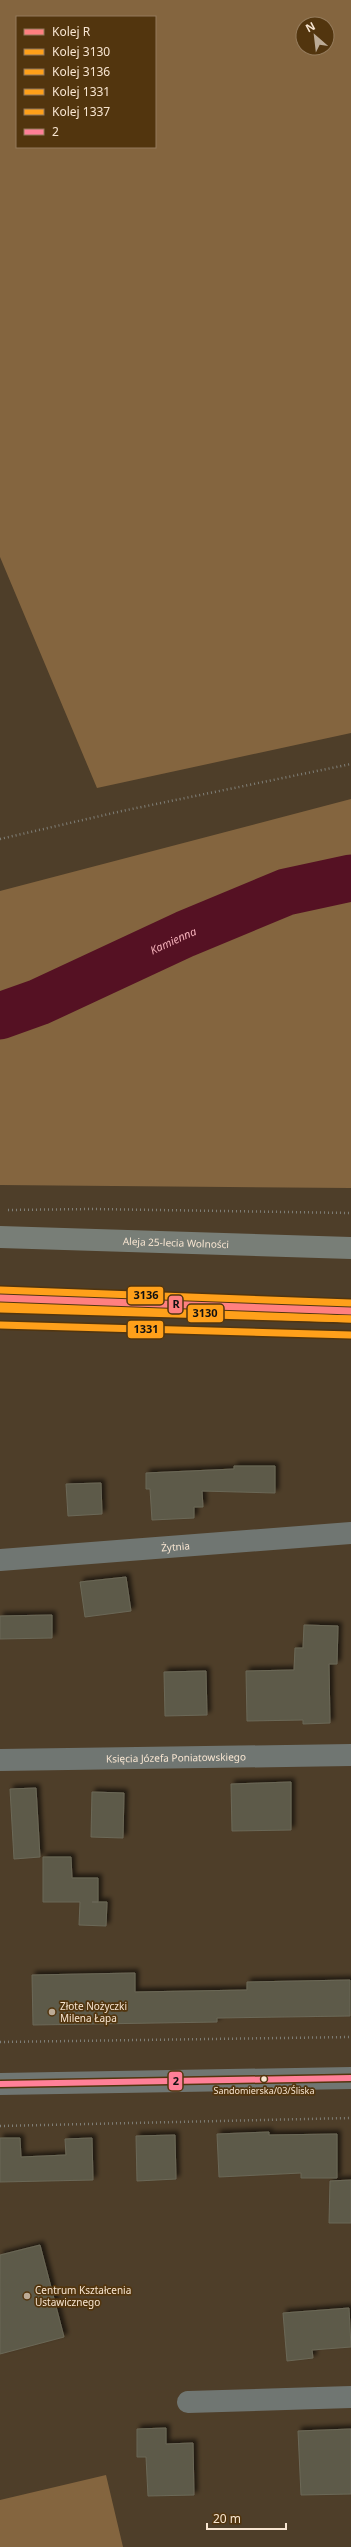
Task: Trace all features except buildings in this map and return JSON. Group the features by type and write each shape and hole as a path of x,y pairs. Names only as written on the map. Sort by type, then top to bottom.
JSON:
{"main road":[{"name":"Aleja 25-lecia Wolności","path":"0,1237 351,1248"}],"street":[{"name":"Żytnia","path":"0,1560 351,1533"},
{"name":"Księcia Józefa Poniatowskiego","path":"0,1760 351,1755"},
{"path":"0,2084 351,2078"},
{"path":"188,2402 351,2397"}],"path":[{"path":"0,839 122,811 351,764"},
{"path":"0,1210 92,1209 351,1213"},
{"path":"0,2042 351,2037"},
{"path":"0,2126 351,2118"}],"shaded area":[{"path":"0,0 351,0 351,733 97,788 0,557"},
{"path":"351,799 351,1188 0,1185 0,891"},
{"path":"106,2475 123,2547 0,2547 0,2500"}],"waterway":[{"name":"Kamienna","path":"0,1016 39,1002 185,934 286,892 351,878"}],"rail line":[{"name":"3136","path":"0,1290 351,1303"},
{"name":"R","path":"0,1298 351,1311"},
{"name":"3130","path":"0,1306 351,1319"},
{"name":"1337","path":"0,1309 351,1319"},
{"name":"1331","path":"0,1325 351,1335"}],"transit line":[{"name":"2","path":"0,2084 351,2078"}],"place":[{"name":"Złote Nożyczki Milena Łapa","path":"52,2012"},
{"name":"Sandomierska/03/Śliska","path":"264,2079"},
{"name":"Centrum Kształcenia Ustawicznego","path":"27,2296"}]}
